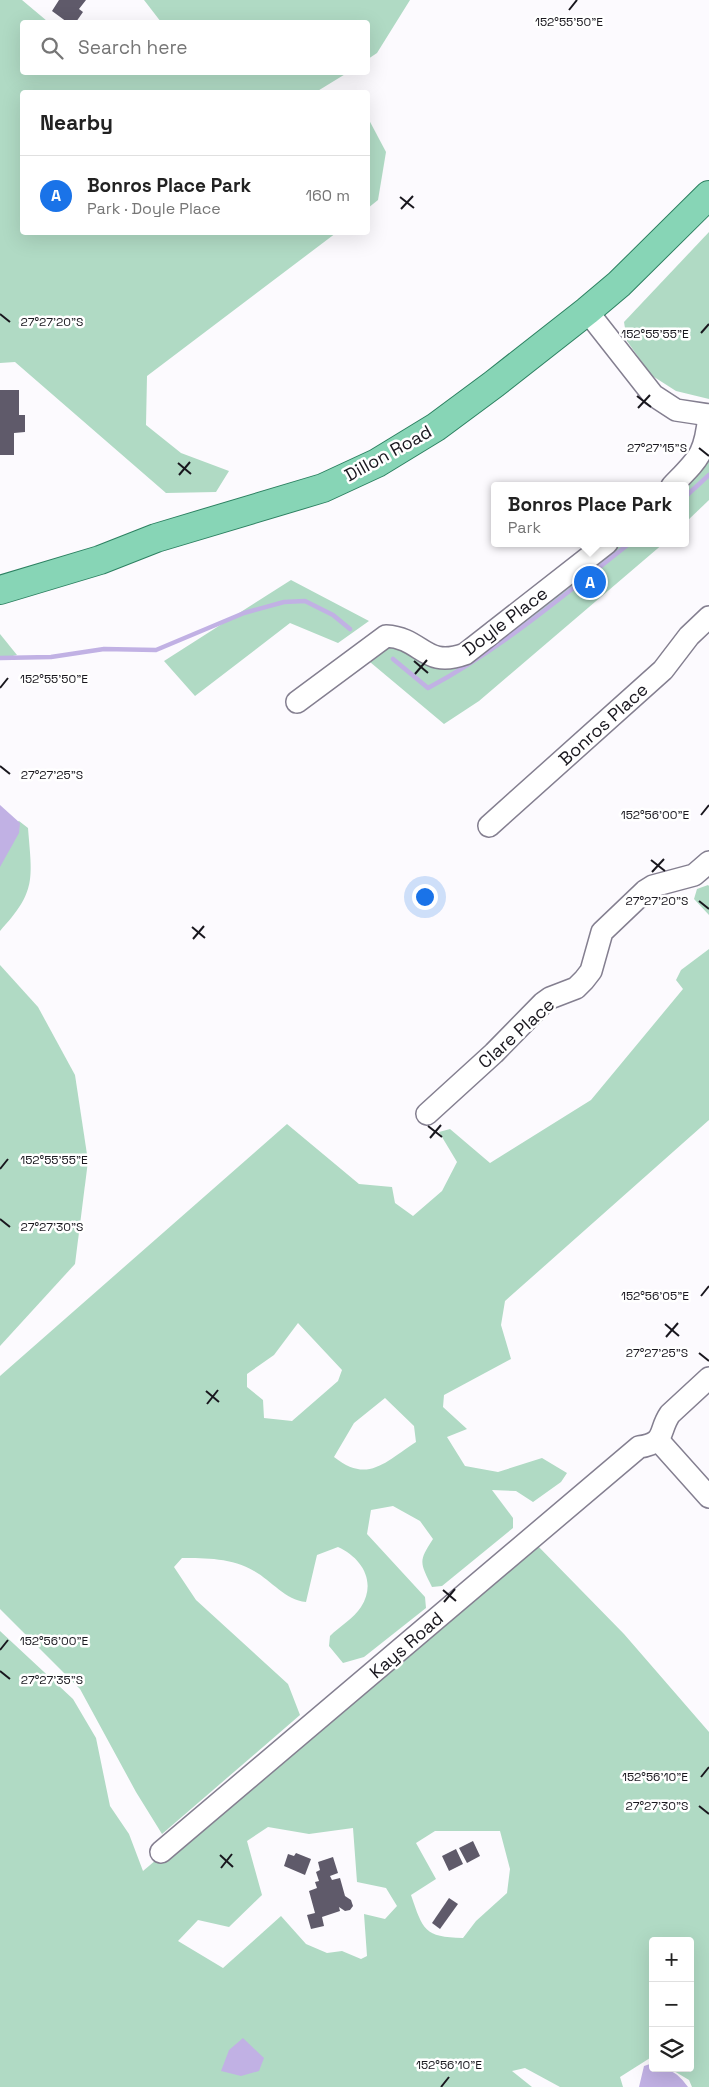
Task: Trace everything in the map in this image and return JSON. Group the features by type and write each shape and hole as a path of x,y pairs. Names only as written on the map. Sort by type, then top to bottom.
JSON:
{"main road":[{"name":"Dillon Road","path":"0,590 100,560 156,538 323,488 377,463 436,426 494,384 586,311 619,284 709,195"}],"street":[{"path":"586,311 653,395 676,410 709,415 702,453 676,482"},
{"name":"Doyle Place","path":"297,702 386,636 402,638 434,657 444,660 465,654 602,547"},
{"name":"Bonros Place","path":"489,826 663,670 689,636 709,617"},
{"name":"Clare Place","path":"427,1114 494,1053 543,1003 550,998 576,988 584,980 593,964 602,932 645,891 653,886 694,875 709,862"},
{"path":"709,1378 670,1414 665,1421 664,1432 658,1440 709,1497"},
{"name":"Kays Road","path":"161,1852 639,1446 651,1445 658,1440"}],"green space":[{"path":"0,0 22,0 46,20 20,20 20,75 344,75 319,90 20,90 20,235 333,235 147,376 146,425 181,453 229,471 216,492 166,493 15,362 0,363"},
{"path":"144,0 410,0 377,53 370,58 370,20 159,20"},
{"path":"370,122 386,152 378,200 370,206"},
{"path":"709,232 709,399 676,391 651,375 627,341 624,322"},
{"path":"709,456 709,500 689,519 689,482"},
{"path":"608,547 659,547 479,701 444,724 364,657 389,641 448,663"},
{"path":"291,580 369,621 338,643 290,623 195,696 164,661"},
{"path":"0,634 17,655 0,659"},
{"path":"19,821 28,828 31,860 29,884 21,905 0,931 0,852 9,827"},
{"path":"708,885 709,915 694,899 697,889"},
{"path":"709,949 709,1120 505,1301 501,1325 511,1359 444,1395 443,1407 467,1429 447,1437 465,1466 498,1472 542,1458 567,1473 561,1482 533,1502 516,1491 492,1490 513,1518 513,1528 442,1586 432,1587 423,1567 423,1558 433,1539 420,1521 393,1506 371,1510 367,1534 425,1597 426,1608 364,1657 343,1663 329,1646 330,1636 358,1611 366,1598 368,1589 367,1580 360,1564 347,1552 338,1547 317,1555 306,1602 292,1598 261,1575 237,1563 182,1558 174,1567 196,1600 288,1684 300,1715 162,1834 136,1792 80,1689 0,1609 0,1376 287,1124 359,1184 392,1187 395,1203 413,1216 442,1191 457,1162 439,1132 450,1129 490,1163 591,1100 683,989 676,980 681,970","holes":["298,1323 342,1370 338,1381 292,1421 264,1418 263,1400 247,1387 247,1374 274,1355","385,1398 414,1426 416,1442 385,1463 367,1469 357,1469 346,1465 334,1457 354,1423"]},
{"path":"0,965 38,1007 75,1075 88,1161 75,1264 0,1346"},
{"path":"533,1541 624,1634 709,1732 709,2087 692,2087 689,2080 676,2072 694,2072 694,1937 649,1937 649,2059 620,2077 623,2087 560,2087 525,2068 512,2071 532,2087 0,2087 0,1631 73,1699 96,1738 110,1806 129,1834 143,1871","holes":["268,1827 309,1834 353,1828 357,1882 386,1888 397,1906 385,1919 364,1914 367,1956 361,1959 342,1951 327,1953 306,1944 281,1916 223,1968 178,1941 198,1920 229,1927 262,1895 247,1841","435,1831 500,1831 510,1869 507,1893 476,1921 463,1938 440,1936 427,1929 422,1924 411,1895 436,1879 416,1843"]}],"shaded area":[{"path":"0,805 20,823 19,833 0,867"},
{"path":"243,2038 264,2058 259,2071 241,2076 221,2071 229,2050"},
{"path":"649,2064 649,2072 673,2072 688,2087 639,2087 644,2066"}],"building":[{"path":"59,0 86,0 79,9 83,12 77,20 64,20 52,11"},
{"path":"0,390 19,390 19,415 25,415 25,432 14,433 14,455 0,455"},
{"path":"473,1841 480,1856 467,1863 459,1848"},
{"path":"456,1849 463,1864 449,1871 442,1856"},
{"path":"296,1853 311,1859 305,1875 284,1866 288,1854 294,1856"},
{"path":"333,1857 338,1873 330,1876 332,1880 340,1878 345,1896 351,1900 353,1906 350,1910 345,1911 339,1907 340,1911 322,1917 324,1926 311,1929 307,1915 315,1913 309,1891 317,1888 315,1882 319,1881 316,1872 320,1870 318,1862"},
{"path":"449,1898 458,1904 440,1929 432,1923"}],"waterway":[{"path":"689,493 709,475"},
{"path":"393,659 428,688 455,673 507,638 625,547"},
{"path":"0,658 51,657 104,649 156,650 244,613 284,602 305,601 333,615 350,629"}],"place":[{"name":"Bonros Place Park","path":"590,582"}]}
